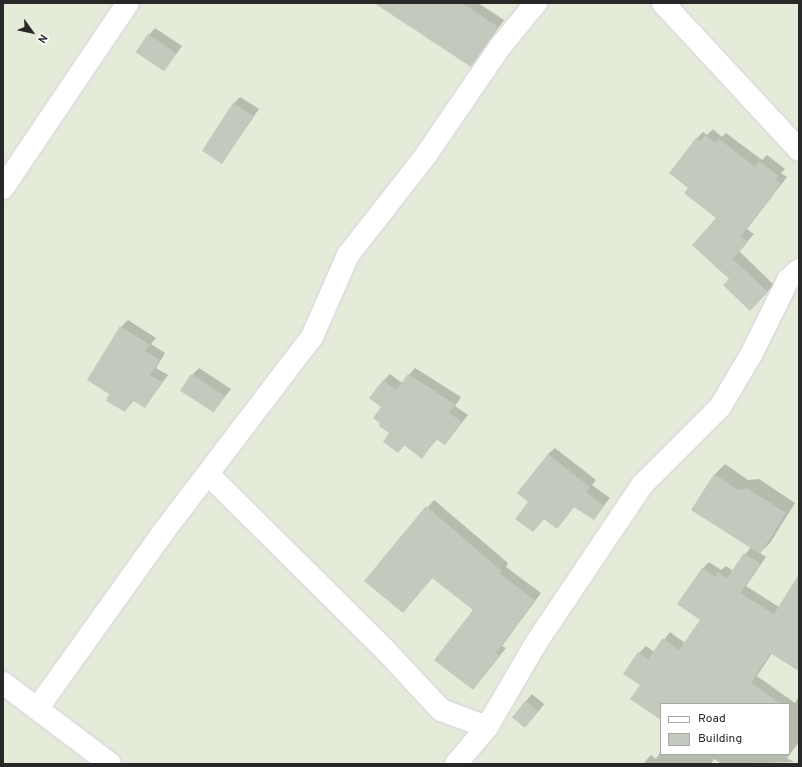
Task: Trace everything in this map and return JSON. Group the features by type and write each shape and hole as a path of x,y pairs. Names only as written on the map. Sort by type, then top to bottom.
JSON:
{"street":[{"path":"3,188 128,3"},
{"path":"37,709 161,535 209,475 312,337 348,255 426,155 500,47 536,3"},
{"path":"663,3 799,150"},
{"path":"456,764 487,727 536,642 642,486 720,407 752,353 788,280 799,270"},
{"path":"209,475 370,635 441,710 487,727"},
{"path":"3,683 110,764"}],"building":[{"path":"374,3 462,3 498,27 471,67"},
{"path":"148,34 176,53 164,71 136,52"},
{"path":"233,103 253,116 222,164 202,151"},
{"path":"705,135 715,143 719,139 755,167 759,161 779,176 776,180 781,184 741,236 748,242 733,259 768,292 750,311 723,285 729,279 692,245 716,218 684,193 688,188 669,173 696,138 700,141"},
{"path":"120,326 150,345 145,351 160,360 150,375 162,382 145,408 132,400 125,412 106,401 109,394 87,380"},
{"path":"191,374 225,396 214,413 180,391"},
{"path":"408,374 455,404 449,413 462,422 445,445 436,439 422,459 404,445 398,453 383,442 389,433 379,426 380,423 373,418 381,407 369,398 383,380 396,390"},
{"path":"548,454 590,487 586,492 604,506 594,520 574,507 557,529 544,519 533,532 515,519 528,502 517,493"},
{"path":"714,474 738,490 748,489 786,513 760,554 691,510"},
{"path":"426,506 502,571 500,574 535,600 496,653 500,656 473,690 434,660 473,610 432,578 403,613 364,581"},
{"path":"744,553 760,564 740,593 774,614 799,574 799,671 770,653 751,683 780,703 660,703 660,719 630,699 640,685 623,674 638,652 648,659 663,638 679,650 700,620 677,604 702,568 715,577 718,572 727,578"},
{"path":"525,701 538,711 525,727 512,718"}]}
